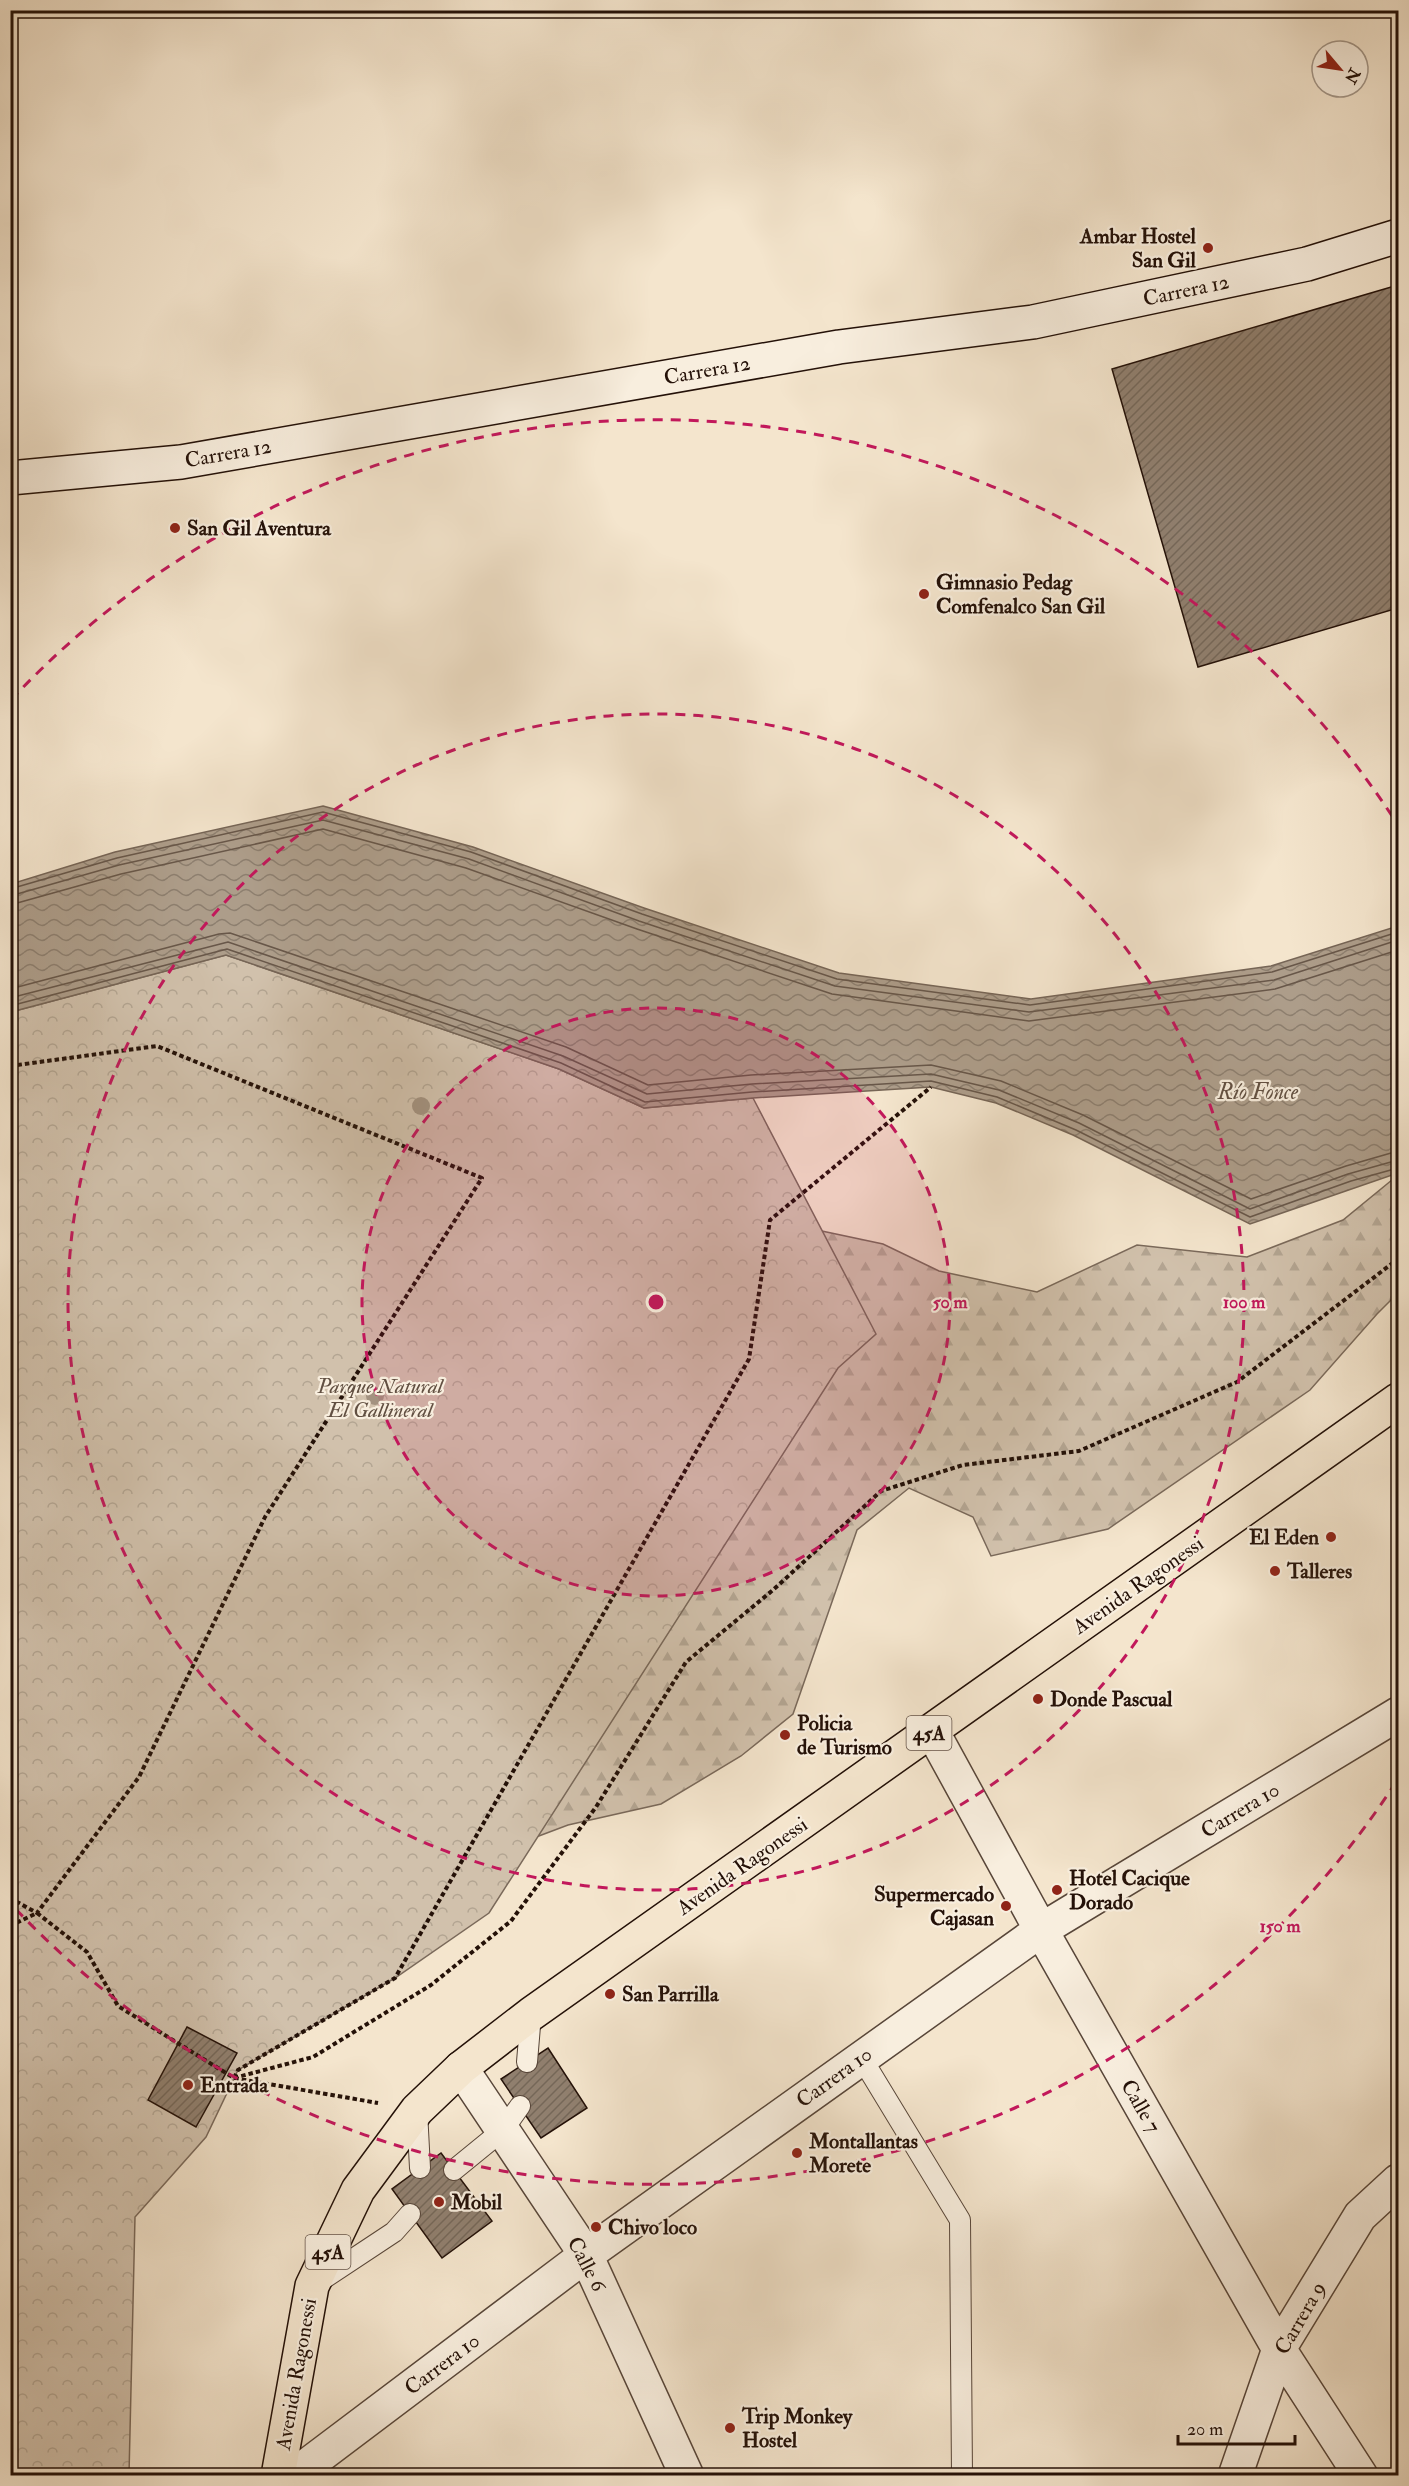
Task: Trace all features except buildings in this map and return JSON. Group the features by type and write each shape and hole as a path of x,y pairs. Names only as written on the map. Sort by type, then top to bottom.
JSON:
{"highway":[{"name":"Avenida Ragonessi","path":"278,2475 312,2286 358,2190 417,2110 461,2068 531,2014 1398,1401"}],"street":[{"name":"Carrera 12","path":"10,478 181,462 839,347 1032,322 1307,264 1398,236"},
{"name":"Carrera 10","path":"293,2475 586,2255 1041,1930 1398,1714"},
{"name":"Calle 7","path":"932,1731 1041,1930 1279,2349 1361,2475"},
{"name":"Calle 6","path":"461,2068 512,2118 586,2255 687,2475"},
{"name":"Carrera 9","path":"1235,2475 1279,2349 1360,2216 1398,2181"}],"lane":[{"path":"527,2062 531,2014"},
{"path":"861,2057 960,2220 962,2475"},
{"path":"417,2110 420,2168"},
{"path":"454,2170 512,2118"},
{"path":"312,2286 394,2232 410,2214"}],"path":[{"path":"10,1066 157,1046 482,1178 265,1517 139,1776 37,1913 10,1926"},
{"path":"234,2078 238,2070 395,1978 749,1359 770,1220 931,1087"},
{"path":"234,2078 313,2057 431,1985 511,1921 596,1807 686,1662 773,1590 881,1491 963,1465 1078,1451 1237,1382 1398,1259"},
{"path":"10,1898 37,1913 87,1952 118,2006 234,2078 417,2110"}],"green space":[{"name":"Parque Natural El Gallineral","path":"226,955 559,1069 644,1108 753,1098 876,1334 838,1368 489,1913 395,1978 238,2070 206,2137 135,2217 129,2475 11,2476 11,1012"},
{"name":"Parque Natural El Gallineral","path":"11,1040 770,1220 883,1244 939,1271 1037,1292 1137,1245 1247,1257 1343,1220 1398,1175 1398,1293 1310,1390 1108,1529 991,1556 973,1517 909,1488 857,1530 793,1714 741,1756 661,1804 568,1825 507,1848 188,1995 11,2476"}],"water":[{"name":"Río Fonce","path":"323,806 473,847 644,908 839,973 1031,999 1271,966 1398,926 1398,1173 1250,1224 1073,1135 996,1103 931,1087 753,1098 644,1108 559,1069 226,955 11,1012 11,884 115,852"}],"place":[{"name":"Ambar Hostel San Gil","path":"1208,248"},
{"name":"San Gil Aventura","path":"175,528"},
{"name":"Gimnasio Pedag Comfenalco San Gil","path":"924,594"},
{"name":"El Eden","path":"1331,1537"},
{"name":"Talleres","path":"1275,1571"},
{"name":"Donde Pascual","path":"1038,1699"},
{"name":"Policia de Turismo","path":"785,1735"},
{"name":"Hotel Cacique Dorado","path":"1057,1890"},
{"name":"Supermercado Cajasan","path":"1006,1906"},
{"name":"San Parrilla","path":"610,1994"},
{"name":"Entrada","path":"188,2085"},
{"name":"Montallantas Morete","path":"797,2153"},
{"name":"Mobil","path":"439,2202"},
{"name":"Chivo loco","path":"596,2227"},
{"name":"Trip Monkey Hostel","path":"730,2428"}]}
